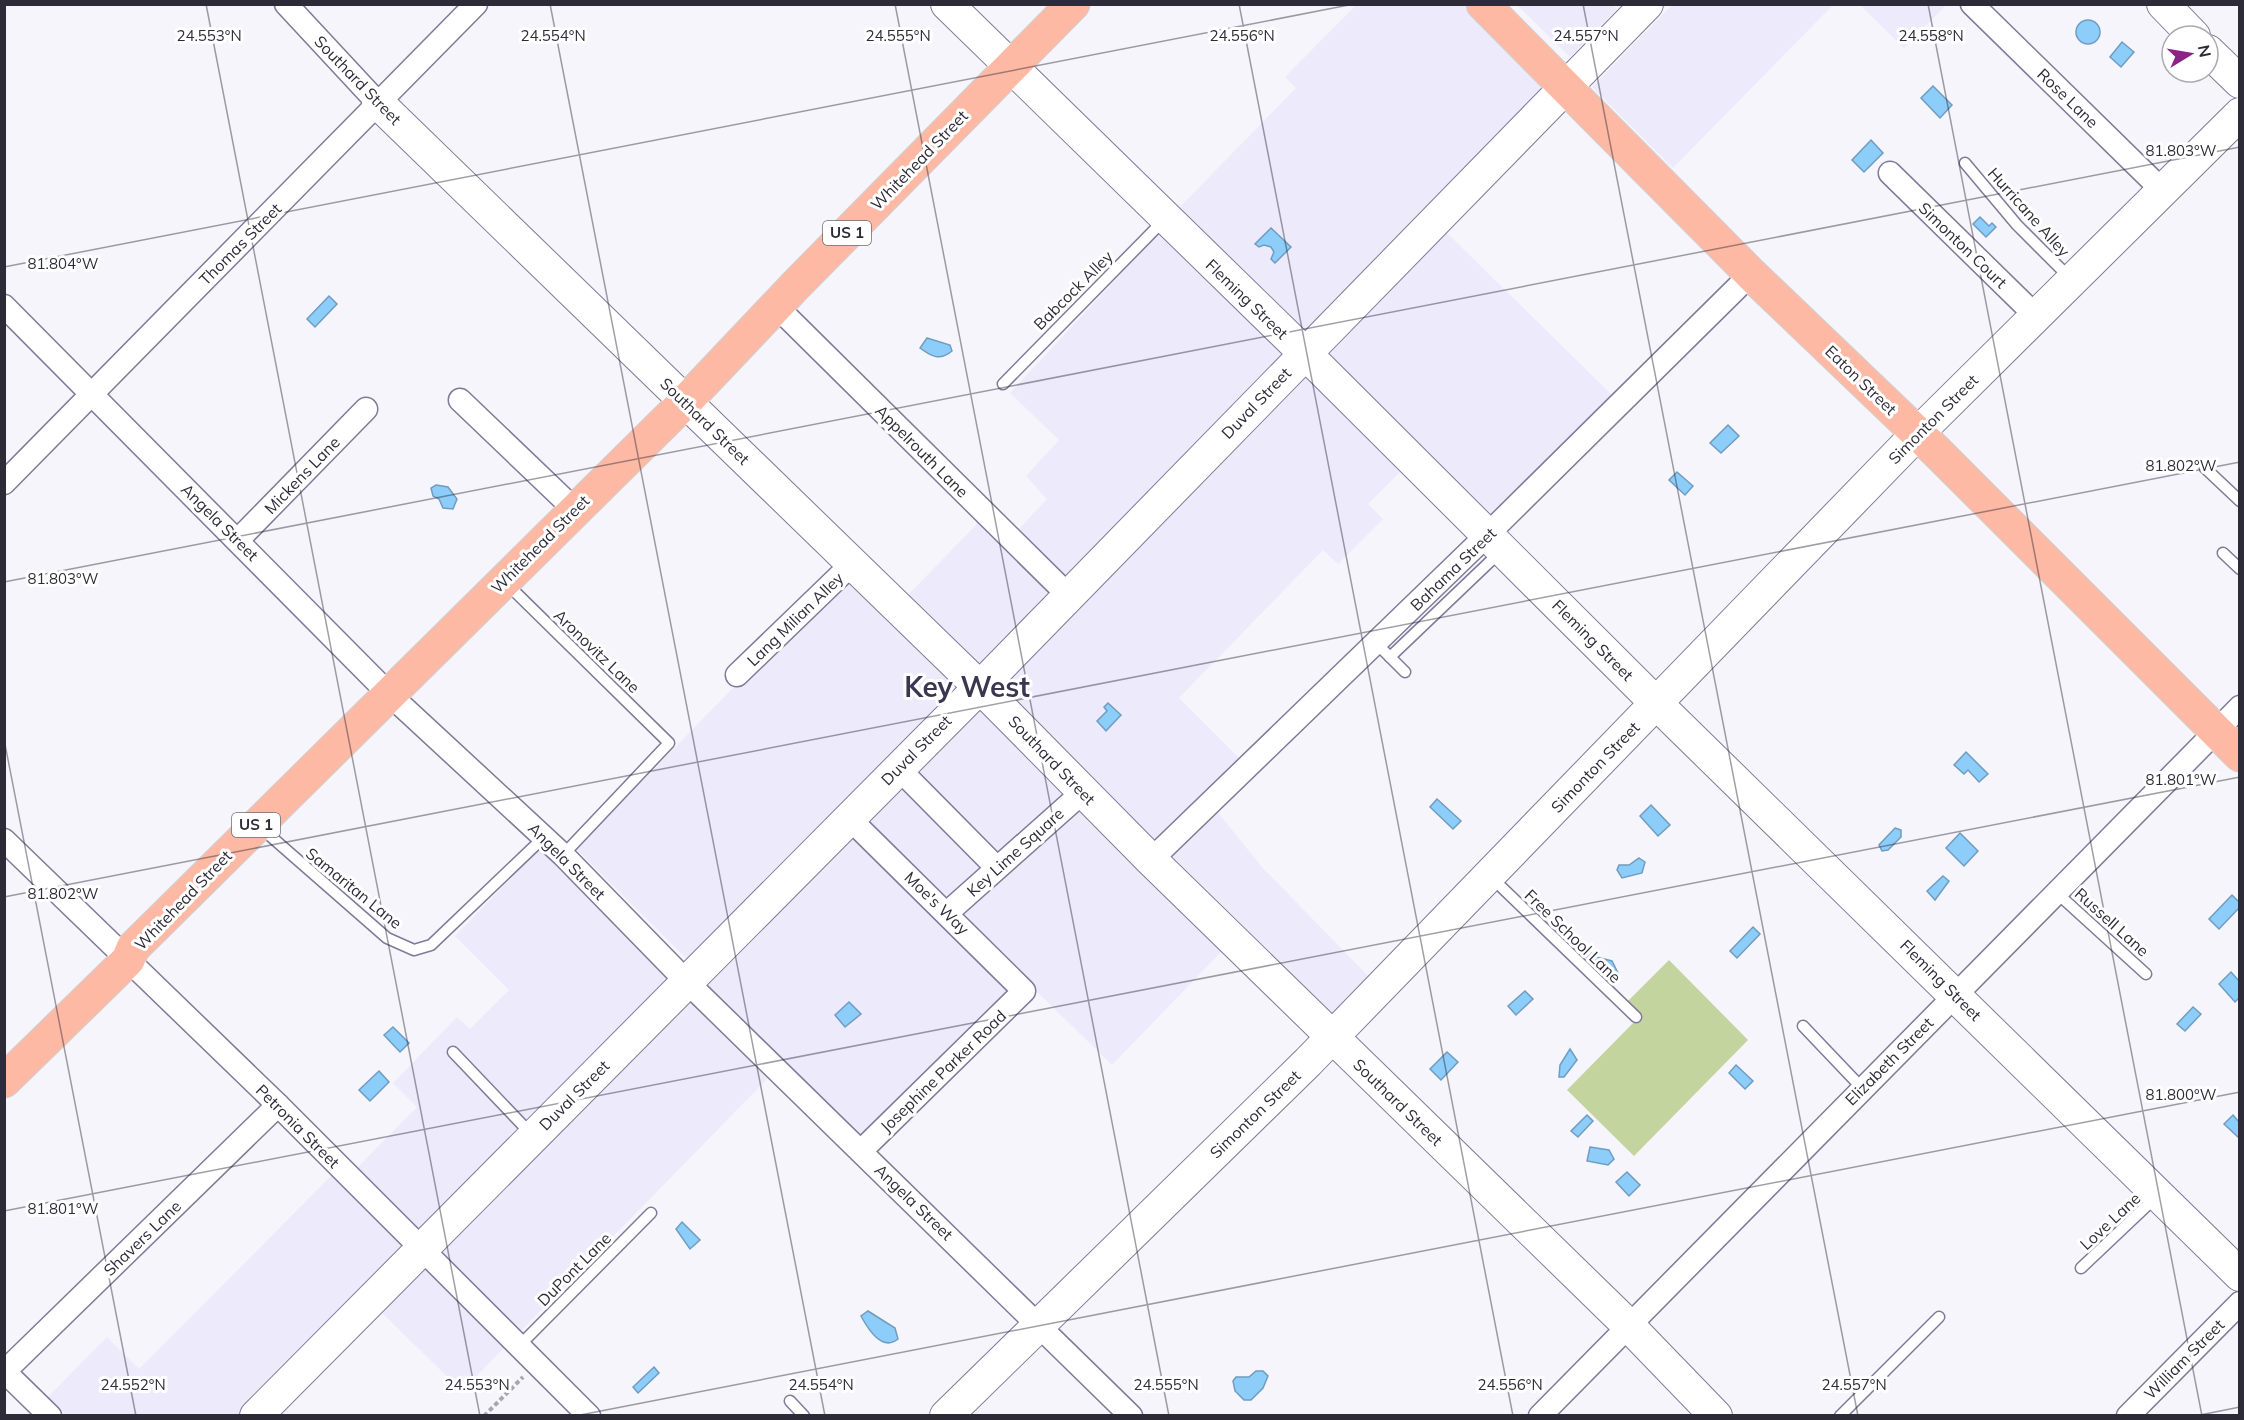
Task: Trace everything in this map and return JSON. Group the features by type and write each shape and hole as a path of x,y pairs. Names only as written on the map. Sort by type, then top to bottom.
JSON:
{"main road":[{"name":"Whitehead Street","path":"4,1081 128,960 133,948 257,824 686,401 776,306 1073,4"},
{"name":"Eaton Street","path":"1484,4 1751,274 1918,433 2240,755"}],"street":[{"name":"Southard Street","path":"286,4 378,103 979,688 1332,1038 1628,1325 1716,1416"},
{"name":"Thomas Street","path":"4,483 476,4"},
{"name":"Fleming Street","path":"947,4 2240,1275"},
{"name":"Duval Street","path":"256,1416 848,817 979,688 1647,4"},
{"name":"Rose Lane","path":"1972,4 2163,191"},
{"path":"2163,4 2182,24"},
{"path":"2220,63 2240,82"},
{"name":"Simonton Street","path":"946,1416 1332,1038 1918,433 2240,114"},
{"name":"Simonton Court","path":"1890,173 2036,316"},
{"name":"Bahama Street","path":"1151,860 1383,650 1495,543 1751,274"},
{"name":"Angela Street","path":"4,306 93,393 389,694 563,855 687,982 1039,1323 1131,1416"},
{"name":"Appelrouth Lane","path":"776,306 1069,596"},
{"path":"460,400 575,510"},
{"name":"Mickens Lane","path":"238,540 366,409"},
{"name":"Lang Milian Alley","path":"737,675 852,564"},
{"name":"Elizabeth Street","path":"1540,1416 1955,994 2058,894 2240,707"},
{"path":"898,768 997,868"},
{"name":"Key Lime Square","path":"947,913 1083,792"},
{"name":"Moe's Way","path":"848,817 1024,991"},
{"name":"Petronia Street","path":"4,840 278,1105 420,1250 589,1416"},
{"name":"Josephine Parker Road","path":"861,1151 1024,991"},
{"name":"Shavers Lane","path":"5,1371 278,1105"},
{"name":"William Street","path":"2128,1416 2240,1303"},
{"path":"5,1371 50,1416"}],"lane":[{"name":"Hurricane Alley","path":"1965,163 2017,225 2072,280"},
{"name":"Babcock Alley","path":"1003,384 1165,219"},
{"path":"2205,468 2240,501"},
{"path":"2223,553 2240,569"},
{"name":"Aronovitz Lane","path":"503,581 669,743 563,855"},
{"path":"1383,650 1405,672"},
{"name":"Samaritan Lane","path":"257,824 387,938 414,950 430,945 544,837"},
{"name":"Free School Lane","path":"1490,875 1635,1017"},
{"name":"Russell Lane","path":"2058,894 2146,974"},
{"path":"1803,1026 1862,1088"},
{"path":"453,1053 533,1136"},
{"name":"Love Lane","path":"2081,1268 2159,1195"},
{"name":"DuPont Lane","path":"519,1346 651,1213"},
{"path":"1840,1416 1939,1317"},
{"path":"790,1401 804,1416"}],"path":[{"path":"484,1416 536,1364"}],"shaded area":[{"path":"1673,4 1833,5 1673,168 1592,87"},
{"path":"1356,5 1463,5 1549,89 1307,336 1178,209 1296,88 1285,77"},
{"path":"1517,5 1613,5 1617,9 1570,57"},
{"path":"1860,5 1946,5 1904,48"},
{"path":"1444,230 1616,399 1493,524 1322,355"},
{"path":"1159,233 1283,355 1062,581 1017,531 1047,499 1026,476 1059,440 1010,393"},
{"path":"1304,369 1404,468 1368,504 1383,519 1338,564 1323,550 1179,698 1241,760 1156,846 994,687"},
{"path":"981,520 1053,591 978,668 906,597"},
{"path":"843,575 959,689 691,963 576,849"},
{"path":"976,704 1224,949 1112,1065 1026,981 866,1140 705,982"},
{"path":"1215,809 1262,867 1369,977 1333,1014 1171,855"},
{"path":"540,848 674,980 423,1237 355,1170 417,1107 393,1083 457,1017 470,1029 509,990 455,936"},
{"path":"693,994 773,1073 462,1391 382,1313"},
{"path":"335,1172 408,1245 239,1415 66,1415 48,1397 107,1337 139,1369"}],"green space":[{"path":"1669,960 1748,1040 1634,1156 1567,1090 1641,1015 1628,1001"}],"water":[{"path":"2088,20 2097,23 2100,32 2097,41 2088,44 2079,41 2076,32 2079,23"},
{"path":"2122,42 2134,52 2121,67 2110,57"},
{"path":"1933,86 1952,105 1940,118 1921,98"},
{"path":"1871,140 1883,153 1864,172 1852,160"},
{"path":"1980,217 1989,226 1992,223 1996,227 1986,237 1973,224"},
{"path":"1271,228 1291,247 1275,263 1271,259 1274,252 1271,247 1264,245 1259,247 1255,244"},
{"path":"329,296 337,304 315,327 307,319"},
{"path":"927,338 950,345 952,351 940,357 928,354 920,348"},
{"path":"1728,425 1739,436 1721,453 1710,443"},
{"path":"1677,472 1693,486 1685,495 1669,480"},
{"path":"436,485 448,487 457,499 453,509 443,508 439,499 433,496 431,488"},
{"path":"1108,703 1121,715 1106,731 1097,721 1107,711 1104,707"},
{"path":"1966,752 1988,774 1979,782 1968,770 1964,774 1954,765"},
{"path":"1437,799 1461,821 1453,829 1430,807"},
{"path":"1651,805 1670,825 1658,836 1640,816"},
{"path":"1895,828 1901,830 1901,837 1888,850 1882,851 1879,845"},
{"path":"1960,833 1978,851 1964,866 1946,848"},
{"path":"1639,858 1645,862 1642,873 1622,878 1617,870 1619,865 1629,865"},
{"path":"1943,876 1949,881 1935,900 1927,891"},
{"path":"2232,895 2239,902 2239,908 2219,929 2209,919"},
{"path":"1753,927 1760,934 1737,958 1730,951"},
{"path":"1592,953 1596,957 1612,961 1619,975 1617,982 1612,985 1587,958"},
{"path":"2231,972 2239,981 2239,998 2235,1002 2219,984"},
{"path":"1525,991 1533,999 1516,1015 1508,1006"},
{"path":"849,1002 861,1014 845,1027 835,1015"},
{"path":"2193,1007 2201,1014 2185,1031 2177,1024"},
{"path":"393,1027 409,1043 400,1052 384,1035"},
{"path":"1570,1049 1577,1060 1564,1077 1559,1077 1560,1065"},
{"path":"1447,1052 1458,1062 1441,1080 1430,1069"},
{"path":"1736,1065 1753,1081 1745,1089 1729,1073"},
{"path":"379,1071 389,1082 370,1101 359,1090"},
{"path":"1587,1115 1593,1121 1578,1137 1571,1131"},
{"path":"2233,1115 2239,1122 2239,1138 2224,1124"},
{"path":"1590,1147 1609,1150 1614,1159 1608,1165 1587,1161"},
{"path":"1627,1172 1640,1185 1629,1196 1616,1182"},
{"path":"682,1222 700,1240 690,1249 676,1229"},
{"path":"868,1311 895,1328 898,1339 886,1343 876,1337 861,1316"},
{"path":"654,1367 659,1373 638,1393 633,1387"},
{"path":"1256,1371 1263,1371 1268,1376 1263,1388 1251,1400 1244,1400 1235,1391 1233,1381 1236,1377 1249,1377"}],"district":[{"name":"Key West","path":"967,687"}]}
